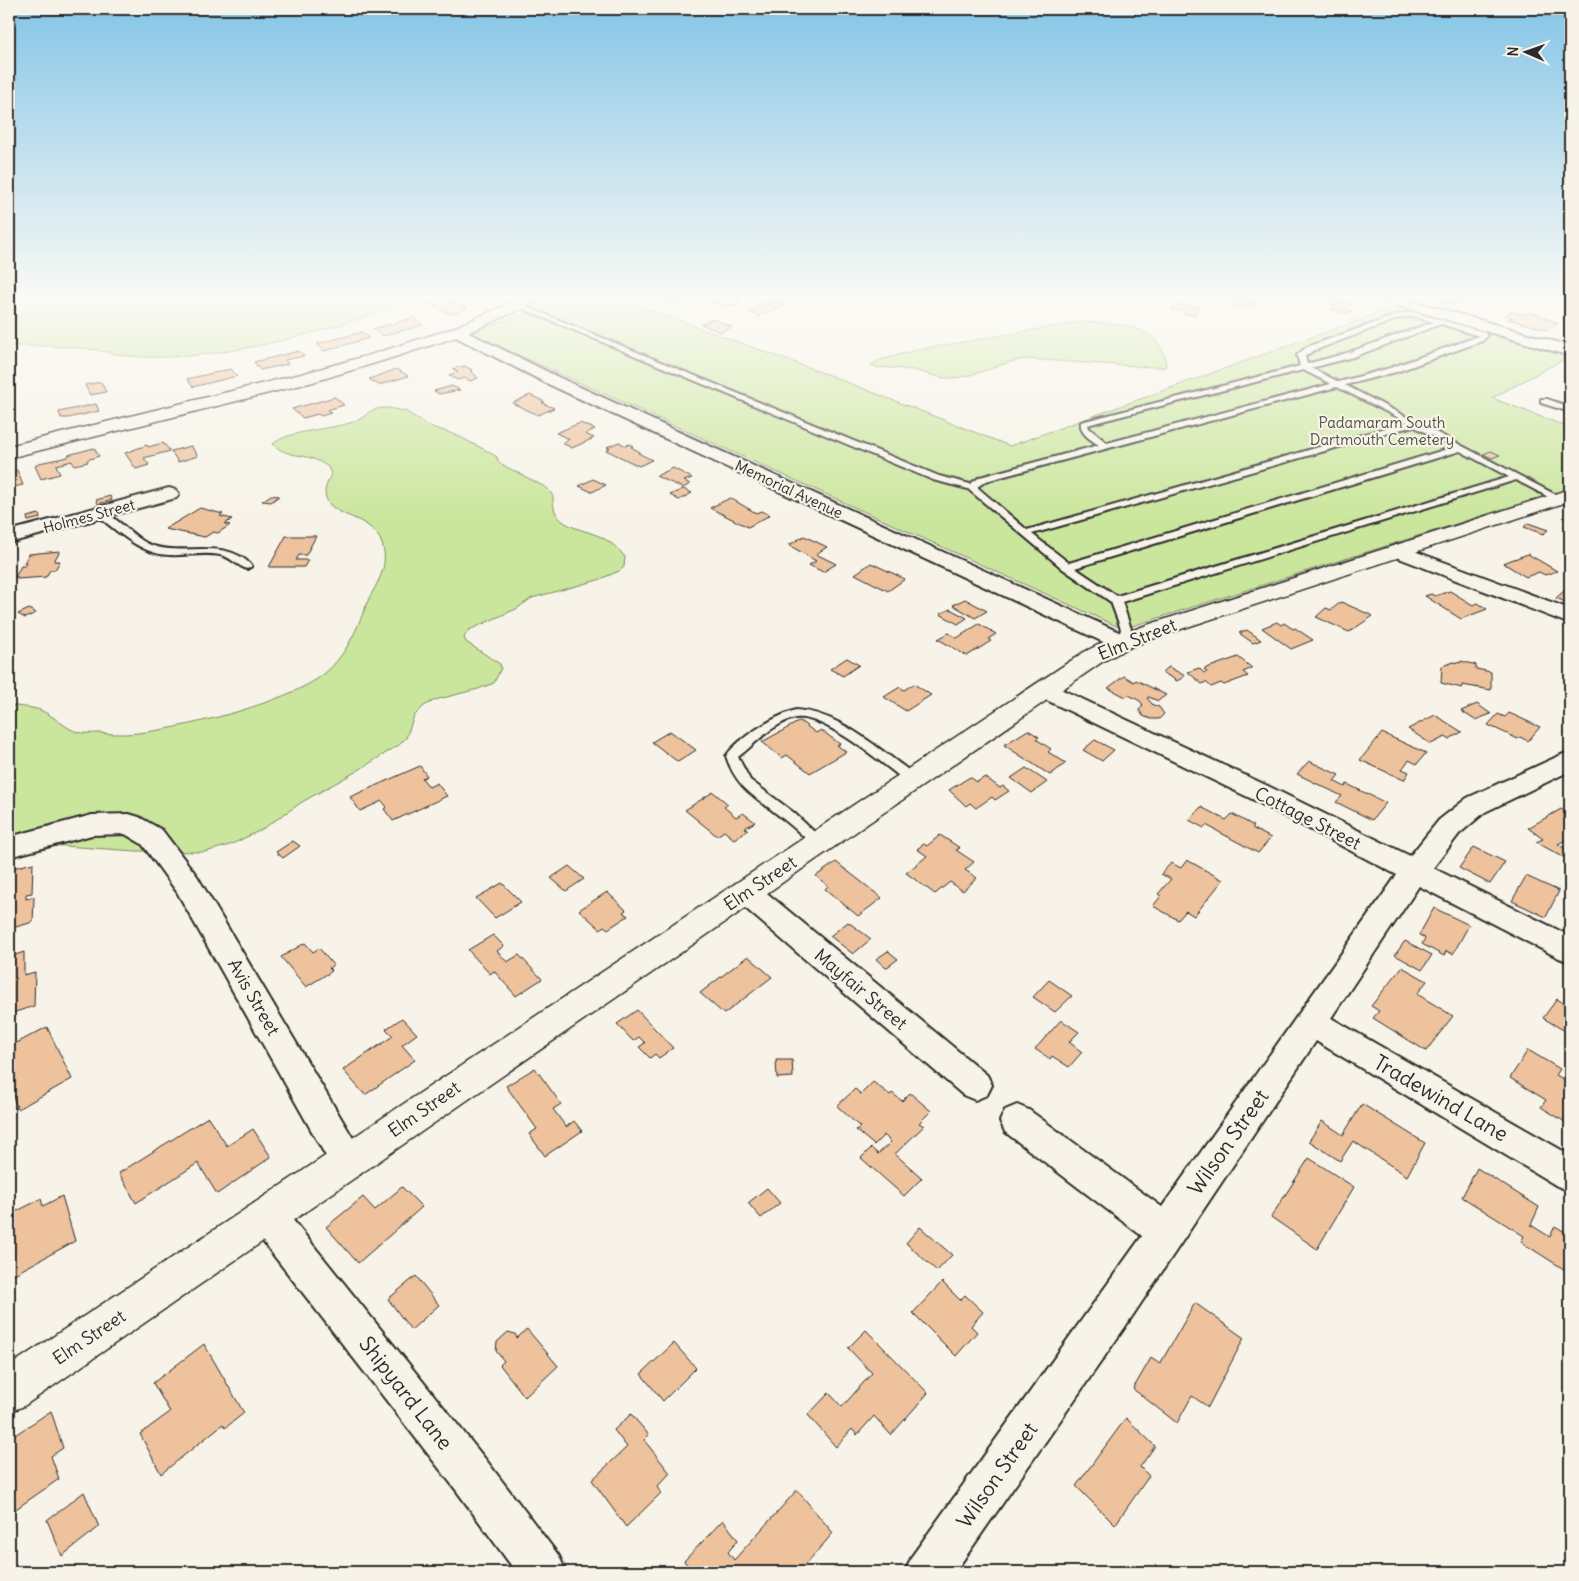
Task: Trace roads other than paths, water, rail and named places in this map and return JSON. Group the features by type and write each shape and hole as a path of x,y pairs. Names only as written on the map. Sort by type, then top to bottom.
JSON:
{"street":[{"path":"9,452 325,373"},
{"name":"Memorial Avenue","path":"538,373 1122,642"},
{"name":"Holmes Street","path":"9,537 169,494"},
{"name":"Elm Street","path":"9,1391 348,1162 570,1009 1093,657 1122,642 1565,497"},
{"path":"1398,551 1570,617"},
{"name":"Cottage Street","path":"1044,690 1261,793 1570,950"},
{"name":"Wilson Street","path":"928,1572 1166,1232 1414,872 1449,827 1476,805 1570,762"},
{"name":"Avis Street","path":"9,847 92,825 129,824 152,837 187,884 348,1162"},
{"name":"Mayfair Street","path":"746,892 975,1085"},
{"name":"Tradewind Lane","path":"1311,1022 1570,1174"},
{"path":"1017,1121 1166,1232"},
{"name":"Shipyard Lane","path":"267,1216 471,1475 542,1572"}],"lane":[{"path":"690,373 936,478 971,487 1068,567 1116,600 1126,629 1122,642"},
{"path":"1106,446 1086,432 1084,424 1282,373"},
{"path":"1316,373 1517,477 1565,497"},
{"path":"971,487 983,479 1383,373"},
{"path":"1544,401 1570,410"},
{"path":"1025,532 1414,423"},
{"path":"1068,567 1461,448"},
{"path":"1116,600 1517,477"},
{"path":"98,513 148,548 156,551 202,550 231,556 247,566"},
{"path":"819,843 784,812 751,790 736,771 732,756 775,723 798,714 817,718 845,730 912,780"}],"park label":[{"name":"Padamaram South Dartmouth Cemetery","path":"1382,430"}]}
